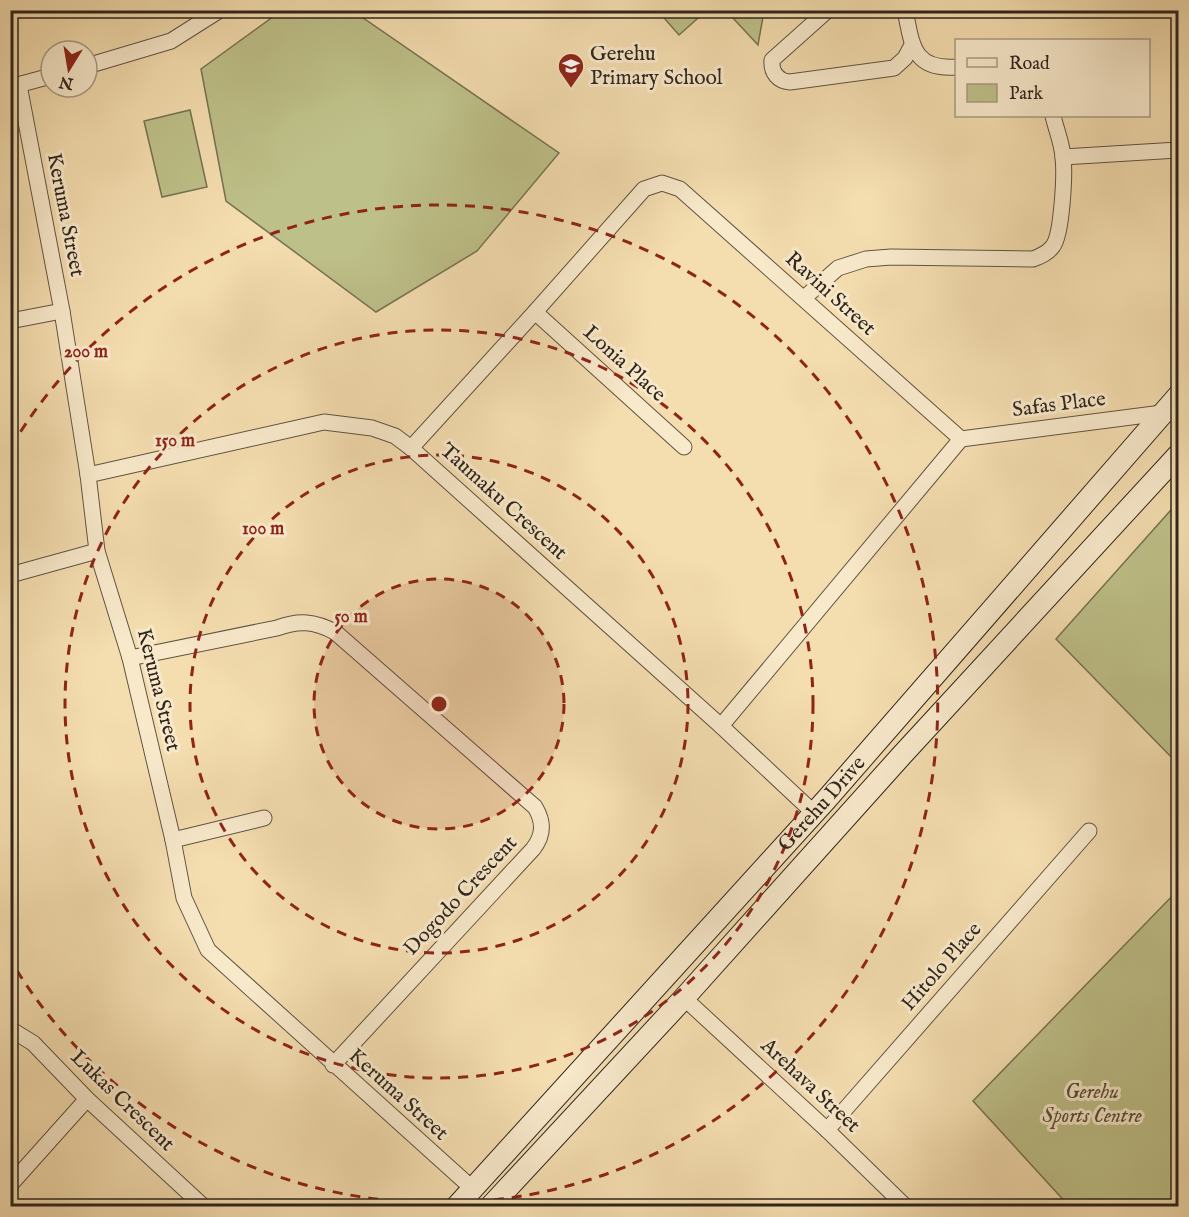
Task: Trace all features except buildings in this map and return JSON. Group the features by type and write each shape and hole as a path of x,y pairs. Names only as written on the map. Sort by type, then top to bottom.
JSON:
{"street":[{"path":"99,62 171,41 220,10"},
{"path":"828,10 772,60 773,71 780,79 790,82 894,68 905,58 912,45"},
{"path":"905,10 912,45 917,54 934,66 955,67"},
{"path":"15,86 39,79"},
{"name":"Keruma Street","path":"15,86 62,311 98,551 130,658 173,840 184,898 208,950 473,1189"},
{"path":"804,298 838,268 866,259 891,257 1033,259 1044,254 1053,246 1059,235 1064,158 1053,117"},
{"path":"1064,158 1179,150"},
{"name":"Ravini Street","path":"411,448 536,312 644,189 662,183 680,189 961,439"},
{"path":"10,321 62,311"},
{"name":"Lonia Place","path":"536,312 684,447"},
{"name":"Gerehu Drive","path":"458,1206 814,813 1179,396"},
{"name":"Safas Place","path":"961,439 1162,413"},
{"name":"Taumaku Crescent","path":"88,475 324,422 372,428 394,436 411,448 721,726 814,813"},
{"path":"721,726 961,439"},
{"name":"Gerehu Drive","path":"491,1206 684,998 902,755 1179,455"},
{"path":"10,575 98,551"},
{"name":"Dogodo Crescent","path":"130,658 277,628 291,623 307,621 321,624 335,632 535,807 540,815 542,833 533,849 333,1065"},
{"path":"173,840 264,818"},
{"name":"Hitolo Place","path":"827,1130 1089,831"},
{"name":"Arehava Street","path":"684,998 827,1130 905,1206"},
{"name":"Lukas Crescent","path":"10,1029 33,1042 87,1099 203,1206"},
{"path":"10,1185 87,1099"}],"green space":[{"path":"281,11 353,11 559,153 477,251 376,312 226,201 201,69"},
{"path":"658,11 706,11 679,35"},
{"path":"712,11 764,11 758,45 732,17"},
{"path":"190,110 207,187 162,197 144,121"},
{"path":"1178,502 1178,764 1056,639"},
{"name":"Gerehu Sports Centre","path":"1178,890 1178,1206 1069,1206 973,1101"}],"place":[{"name":"Gerehu Primary School","path":"571,89"}]}
